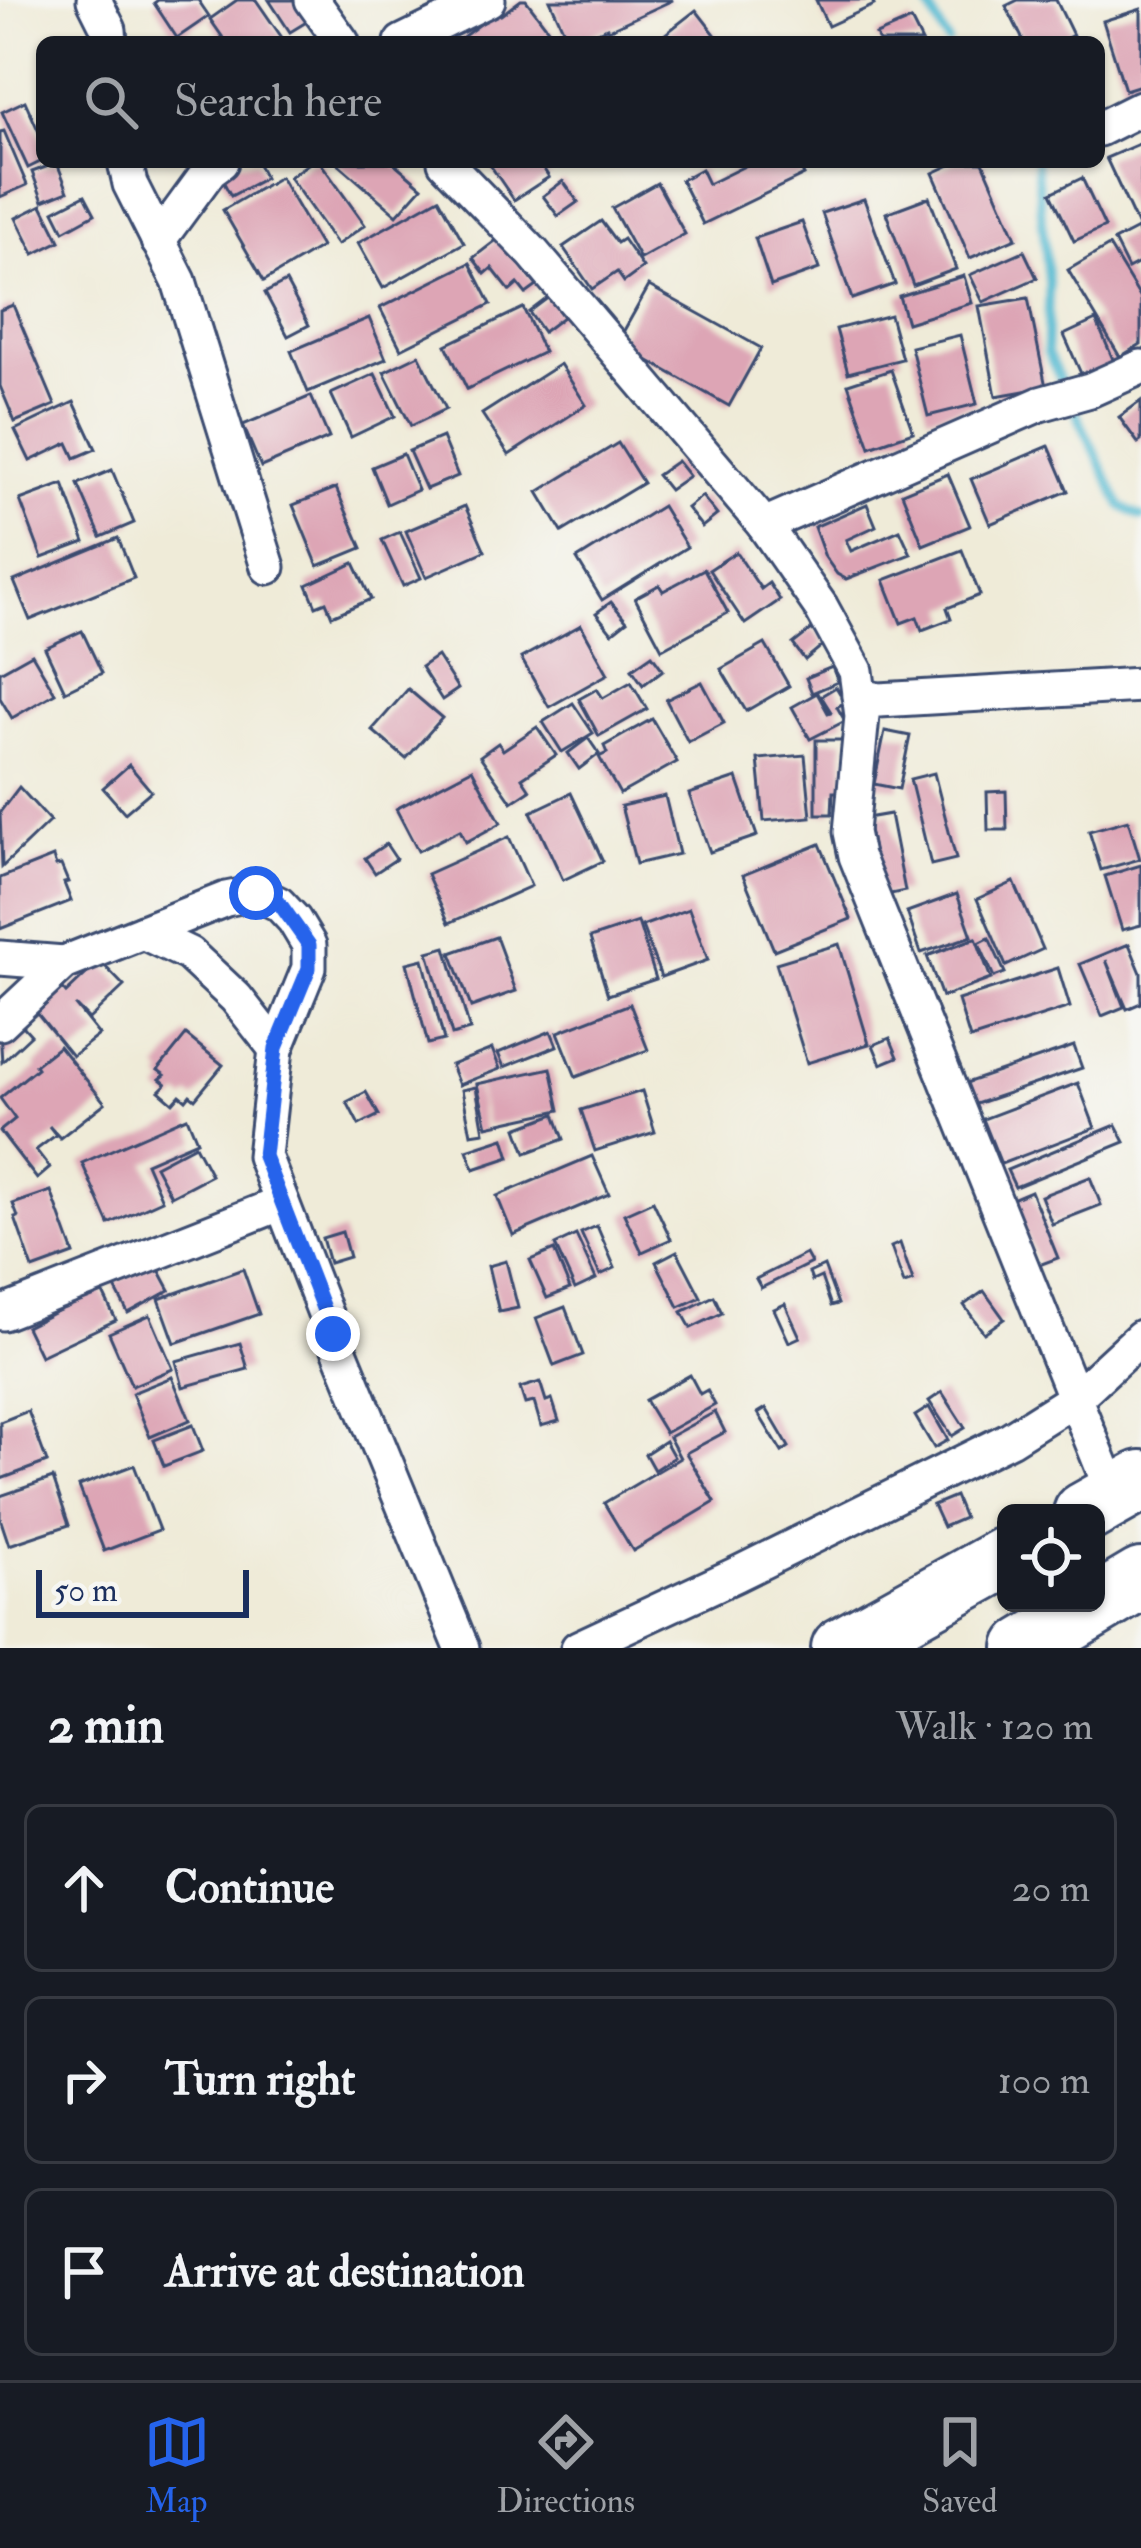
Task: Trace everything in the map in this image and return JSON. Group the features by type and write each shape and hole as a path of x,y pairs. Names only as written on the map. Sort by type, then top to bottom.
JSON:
{"highway":[{"path":"842,1648 997,1562"},
{"path":"1025,1648 1141,1579"}],"street":[{"path":"94,0 110,36"},
{"path":"312,0 338,36"},
{"path":"414,36 488,0"},
{"path":"1105,126 1141,108"},
{"path":"126,168 179,281 268,567"},
{"path":"158,241 213,168"},
{"path":"451,168 533,253 764,525 821,607 856,671 862,716 851,832 856,856 1113,1497"},
{"path":"764,525 1040,404 1090,390 1141,367"},
{"path":"859,696 879,700 1141,685"},
{"path":"0,1023 64,963 226,899 256,893 280,904 309,945 309,968 276,1048 264,1156 462,1648"},
{"path":"143,932 189,954 236,998 276,1048"},
{"path":"0,958 64,963"},
{"path":"3,1313 282,1203"},
{"path":"578,1648 1010,1439 1075,1398 1141,1337"}],"building":[{"path":"198,0 209,16 176,36 154,3"},
{"path":"237,0 256,0 281,36 222,36 210,19"},
{"path":"269,0 294,0 308,21 290,32"},
{"path":"526,0 553,36 464,36 498,11 501,15"},
{"path":"550,0 673,0 608,30 566,36"},
{"path":"816,0 872,0 874,5 828,26"},
{"path":"1018,0 1056,0 1073,35 1021,36 1006,6"},
{"path":"1141,9 1141,85 1125,90 1103,21"},
{"path":"696,10 716,36 663,36"},
{"path":"911,20 919,36 876,36"},
{"path":"25,101 36,126 36,164 28,168 2,112"},
{"path":"4,131 27,185 0,197 0,132"},
{"path":"1141,143 1141,233 1106,158"},
{"path":"59,168 68,191 43,201 32,172"},
{"path":"216,168 260,168 265,178 231,196"},
{"path":"302,168 324,168 365,225 337,245 289,177"},
{"path":"343,168 400,168 422,187 397,215"},
{"path":"492,168 543,168 549,177 514,200"},
{"path":"741,168 801,168 804,175 703,224 681,180 701,169 708,184"},
{"path":"944,168 986,168 1016,238 970,258 933,173"},
{"path":"280,177 321,247 264,281 223,210"},
{"path":"1082,178 1105,227 1074,241 1051,193"},
{"path":"563,181 578,202 558,216 543,196"},
{"path":"657,183 685,234 640,259 612,208"},
{"path":"85,195 95,214 64,231 54,211"},
{"path":"929,197 956,269 913,285 886,213"},
{"path":"439,198 464,243 383,288 358,243"},
{"path":"864,199 895,284 852,299 822,213"},
{"path":"42,205 60,241 34,254 16,218"},
{"path":"601,221 617,243 623,239 643,268 624,282 617,272 592,289 563,247"},
{"path":"802,222 819,269 771,286 755,238"},
{"path":"1137,229 1141,262 1128,269 1114,241"},
{"path":"499,238 537,286 526,294 518,284 510,291 492,268 485,274 473,258"},
{"path":"1109,246 1141,299 1141,344 1120,357 1068,270"},
{"path":"1024,251 1037,278 983,302 970,275"},
{"path":"470,263 491,304 401,349 380,308"},
{"path":"964,276 972,303 907,323 899,296"},
{"path":"286,282 309,325 288,336 265,293"},
{"path":"649,286 761,348 729,406 617,343"},
{"path":"549,297 563,317 543,332 529,312"},
{"path":"1028,298 1046,387 996,396 979,306"},
{"path":"13,305 55,405 15,422 0,386 0,310"},
{"path":"523,308 544,352 467,389 446,345"},
{"path":"890,315 902,359 848,373 836,329"},
{"path":"369,318 386,359 308,392 291,351"},
{"path":"1096,320 1115,364 1083,378 1064,335"},
{"path":"960,335 977,404 928,416 911,347"},
{"path":"419,355 446,409 411,426 384,372"},
{"path":"560,364 586,405 509,455 482,414"},
{"path":"891,370 913,432 870,447 848,384"},
{"path":"375,374 395,416 351,437 331,394"},
{"path":"311,396 329,438 261,467 243,425"},
{"path":"1141,401 1141,441 1138,443 1119,417"},
{"path":"74,402 96,449 75,458 68,443 30,461 15,430"},
{"path":"442,437 458,476 426,489 409,451"},
{"path":"618,443 643,483 562,532 538,492"},
{"path":"1049,446 1068,491 990,524 971,479"},
{"path":"403,454 418,490 387,504 372,467"},
{"path":"677,461 689,476 669,490 657,475"},
{"path":"112,470 134,523 101,537 78,484"},
{"path":"948,474 970,526 923,545 902,493"},
{"path":"63,484 85,542 42,558 20,500"},
{"path":"336,488 362,548 318,566 293,505"},
{"path":"702,496 717,515 702,527 687,508"},
{"path":"867,504 876,526 846,540 851,551 900,530 911,554 846,579 825,557 814,527"},
{"path":"465,506 485,551 426,577 406,531"},
{"path":"662,506 687,547 602,600 577,559"},
{"path":"400,532 421,578 403,586 382,540"},
{"path":"118,538 134,578 30,620 14,581"},
{"path":"962,550 980,595 947,608 951,619 922,630 917,617 901,623 884,580"},
{"path":"736,552 761,589 769,583 780,600 745,624 709,570"},
{"path":"354,563 371,599 332,616 326,602 316,606 307,585"},
{"path":"704,569 728,613 662,649 635,598 659,585 663,591"},
{"path":"611,602 627,621 612,633 596,613"},
{"path":"581,625 608,674 549,707 521,658"},
{"path":"812,629 824,644 805,660 793,644"},
{"path":"82,631 102,673 65,691 45,648"},
{"path":"765,644 789,686 746,711 721,669"},
{"path":"32,654 55,693 12,718 0,698 0,672"},
{"path":"652,655 663,670 643,685 632,669"},
{"path":"437,656 458,689 442,700 421,667"},
{"path":"832,667 838,682 812,693 806,678"},
{"path":"631,682 647,709 599,736 579,699 597,689 603,698"},
{"path":"702,682 724,723 688,742 666,700"},
{"path":"836,687 845,702 837,707 845,721 810,739 792,707 817,693 831,712 821,696"},
{"path":"408,689 442,718 406,759 372,730"},
{"path":"573,703 593,733 562,752 543,722"},
{"path":"652,719 677,762 620,794 599,757 607,753 604,746"},
{"path":"537,727 556,755 522,778 530,790 512,802 480,756 498,743 503,750"},
{"path":"885,731 910,736 899,789 874,784"},
{"path":"588,738 599,754 579,769 568,753"},
{"path":"816,740 843,740 844,792 833,792 832,814 816,814"},
{"path":"805,755 811,817 764,821 758,759"},
{"path":"129,765 151,791 125,813 103,788"},
{"path":"472,769 501,823 466,842 460,830 418,851 396,809"},
{"path":"934,773 956,859 931,865 910,779"},
{"path":"737,778 757,836 710,852 689,794"},
{"path":"19,787 50,821 2,867 0,812"},
{"path":"1006,791 1007,830 988,830 987,792"},
{"path":"571,793 603,861 563,880 531,812"},
{"path":"665,796 679,854 636,864 621,806"},
{"path":"890,814 905,891 881,896 867,818"},
{"path":"1128,820 1140,859 1101,870 1089,831"},
{"path":"509,837 531,886 449,923 427,874"},
{"path":"386,844 396,859 375,873 365,858"},
{"path":"820,844 851,919 774,950 743,875"},
{"path":"53,857 68,882 64,883 71,901 0,929 0,878"},
{"path":"1141,865 1141,925 1122,930 1105,876"},
{"path":"1014,882 1043,949 1006,966 977,899"},
{"path":"957,894 972,936 921,953 907,912"},
{"path":"689,909 708,960 661,977 642,926"},
{"path":"638,922 656,979 608,995 590,938"},
{"path":"496,937 516,991 471,1007 451,953"},
{"path":"976,938 991,979 942,997 927,956"},
{"path":"989,938 1005,973 994,977 979,943"},
{"path":"839,944 869,1044 807,1063 776,963"},
{"path":"1129,944 1141,973 1141,1003 1127,1009 1106,960 1124,1007 1102,1016 1080,964"},
{"path":"446,947 470,1030 452,1035 428,952"},
{"path":"423,959 444,1040 428,1044 407,963"},
{"path":"100,961 124,986 89,1019 75,1005 99,1035 72,1056 33,1008 60,986 66,993"},
{"path":"1058,968 1070,1007 970,1039 958,1000"},
{"path":"630,1004 648,1050 576,1077 558,1032"},
{"path":"15,1017 31,1035 2,1062 0,1031"},
{"path":"551,1031 557,1046 504,1067 498,1053"},
{"path":"186,1035 223,1065 195,1099 180,1095 173,1103 159,1091 166,1084 158,1070"},
{"path":"890,1038 898,1057 881,1064 873,1045"},
{"path":"59,1046 105,1103 60,1138 49,1126 56,1135 36,1150 50,1168 37,1179 0,1131 15,1119 0,1098"},
{"path":"1074,1046 1082,1068 973,1105 966,1083"},
{"path":"492,1049 500,1069 459,1085 451,1065"},
{"path":"551,1068 560,1110 487,1126 477,1084"},
{"path":"1078,1083 1095,1128 1001,1164 983,1119"},
{"path":"476,1087 484,1132 471,1134 462,1090"},
{"path":"642,1091 655,1132 595,1151 581,1110"},
{"path":"366,1092 379,1115 359,1125 347,1102"},
{"path":"555,1114 564,1139 526,1153 517,1128"},
{"path":"187,1117 197,1141 146,1163 162,1200 109,1224 82,1163"},
{"path":"1116,1125 1125,1142 1015,1187 1007,1170"},
{"path":"504,1138 510,1157 474,1169 467,1150"},
{"path":"195,1145 211,1175 171,1196 155,1166"},
{"path":"592,1156 609,1194 513,1235 497,1196"},
{"path":"1090,1177 1101,1205 1052,1224 1041,1196"},
{"path":"51,1191 74,1254 33,1269 13,1204"},
{"path":"1031,1191 1058,1258 1039,1265 1012,1199"},
{"path":"653,1201 671,1239 642,1252 624,1214"},
{"path":"597,1226 615,1268 600,1275 581,1233"},
{"path":"342,1232 349,1257 329,1263 322,1238"},
{"path":"576,1235 596,1279 575,1289 555,1245"},
{"path":"900,1243 913,1281 904,1284 891,1247"},
{"path":"554,1250 570,1289 547,1298 530,1260"},
{"path":"677,1251 701,1297 679,1307 656,1262"},
{"path":"806,1254 811,1263 761,1288 756,1279"},
{"path":"506,1261 518,1308 499,1312 488,1266"},
{"path":"155,1262 170,1290 128,1313 113,1284"},
{"path":"824,1266 838,1304 831,1306 821,1277 812,1281 809,1273"},
{"path":"243,1269 259,1314 175,1343 159,1299"},
{"path":"101,1289 116,1320 40,1356 26,1327"},
{"path":"984,1291 1004,1319 984,1333 964,1305"},
{"path":"714,1296 722,1313 691,1328 682,1312"},
{"path":"785,1304 800,1337 789,1342 774,1309"},
{"path":"565,1307 583,1355 554,1366 536,1318"},
{"path":"150,1315 173,1369 132,1386 109,1333"},
{"path":"240,1343 248,1369 183,1387 176,1361"},
{"path":"690,1375 700,1394 707,1390 715,1405 665,1433 645,1400"},
{"path":"172,1377 190,1420 150,1437 132,1393"},
{"path":"540,1382 559,1421 541,1426 534,1402 525,1404 520,1388"},
{"path":"942,1392 965,1428 952,1436 929,1401"},
{"path":"929,1407 948,1440 934,1448 915,1416"},
{"path":"766,1408 789,1447 782,1452 758,1413"},
{"path":"28,1411 47,1462 1,1479 0,1422"},
{"path":"715,1412 725,1432 686,1453 715,1502 633,1551 604,1503 680,1458 669,1437"},
{"path":"193,1425 203,1451 164,1466 154,1440"},
{"path":"665,1441 674,1457 654,1470 645,1454"},
{"path":"134,1465 159,1530 104,1551 79,1486"},
{"path":"53,1478 69,1525 9,1545 0,1518 0,1496"},
{"path":"955,1496 964,1518 943,1527 933,1505"}],"waterway":[{"path":"925,0 945,36"},
{"path":"1037,168 1049,286 1047,352 1121,506 1141,517"}],"route":[{"path":"256,893 280,904 309,945 309,968 276,1048 264,1156 333,1334"}]}
